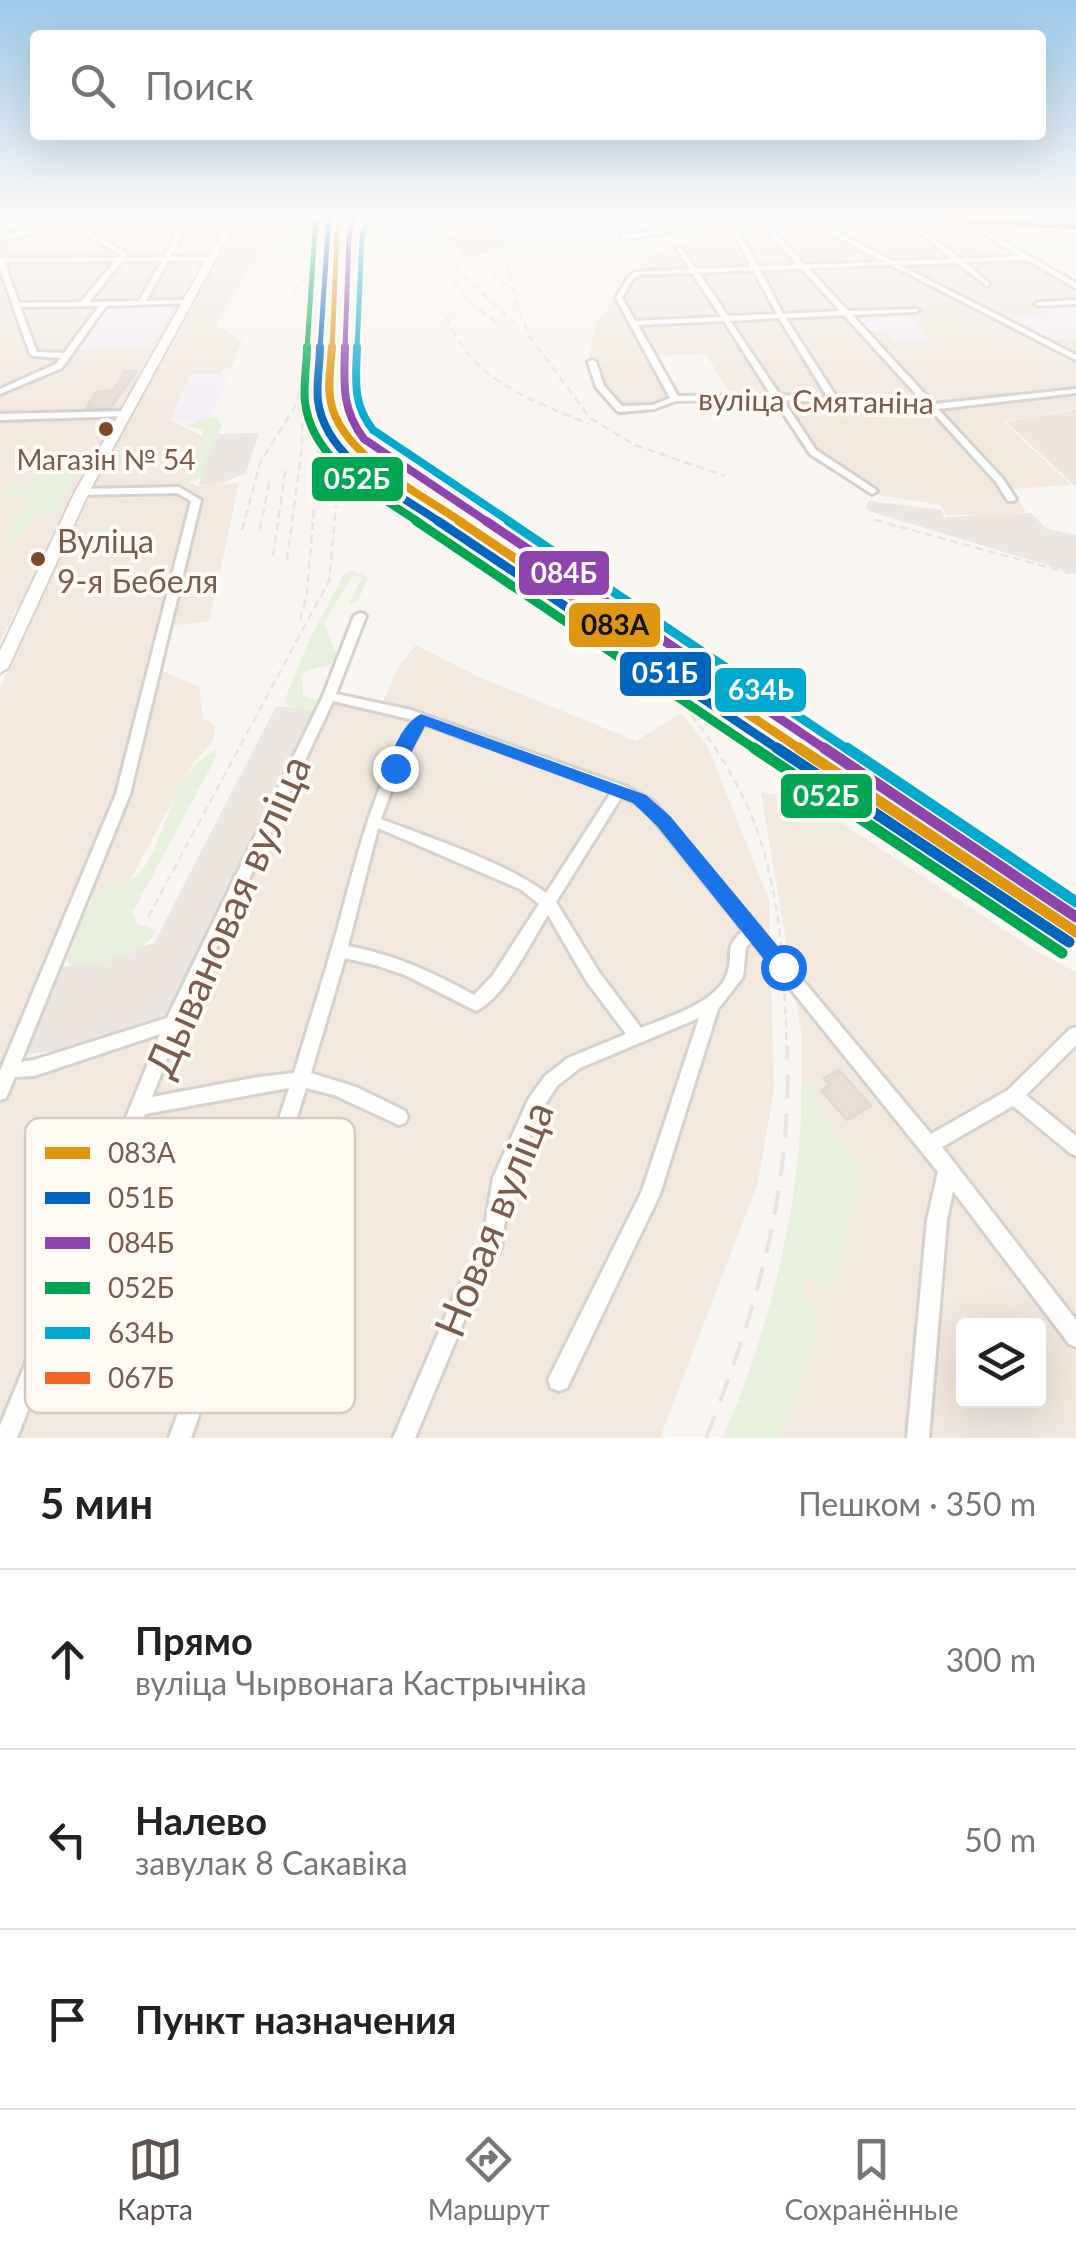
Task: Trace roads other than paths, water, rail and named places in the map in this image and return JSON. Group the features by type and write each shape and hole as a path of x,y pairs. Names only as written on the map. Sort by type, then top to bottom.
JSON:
{"main road":[{"path":"0,668 82,492 197,283"}],"street":[{"path":"9,283 34,354 68,356"},
{"path":"84,303 99,283"},
{"path":"142,302 153,283"},
{"path":"628,283 618,294 675,400"},
{"path":"701,283 813,452 872,491"},
{"path":"762,283 835,402"},
{"path":"820,283 1000,481 1011,499"},
{"path":"933,283 1076,358"},
{"path":"18,305 186,302"},
{"path":"1038,304 1076,302"},
{"path":"0,392 53,370 68,356 104,303"},
{"path":"632,323 915,310"},
{"name":"вуліца Смятаніна","path":"592,362 600,387 615,407 654,407 675,400 776,397 930,407 1076,391"},
{"path":"0,417 124,414"},
{"path":"0,1092 123,794 196,500 188,493 170,489 82,492"},
{"name":"Дывановая вуліца","path":"137,1118 173,1023 328,696 360,616"},
{"path":"328,696 379,704 620,790 649,805 929,1144 1076,1338"},
{"path":"285,1118 376,822 406,741 421,719"},
{"path":"339,950 365,954 440,983 476,1004 499,980 620,790"},
{"path":"376,822 486,866 525,885 548,902 593,978 636,1034"},
{"path":"558,1380 652,1194 711,1006 735,977 738,945 751,932"},
{"name":"Новая вуліца","path":"404,1438 463,1299 490,1248 502,1178 535,1104 552,1081 574,1062 711,1006"},
{"path":"11,1070 34,1068 173,1023"},
{"path":"929,1144 1014,1096 1076,1034"},
{"path":"142,1106 173,1104 298,1080 332,1086 399,1118"},
{"path":"1014,1096 1076,1147"},
{"path":"918,1438 937,1220 948,1170"},
{"name":"Дывановая вуліца","path":"6,1438 25,1392"},
{"path":"180,1438 188,1413"}],"railway":[{"path":"293,293 301,283"},
{"path":"148,917 329,581 338,485 336,452 303,370 306,322 321,283"},
{"path":"328,349 331,283"},
{"path":"455,283 471,303 497,323"},
{"path":"472,283 514,323"},
{"path":"505,283 513,290"},
{"path":"512,283 530,337 590,418 635,445 725,476"},
{"path":"447,317 470,357 487,372 525,396 589,424"},
{"path":"319,333 323,402"},
{"path":"242,530 260,463 297,403 303,375"},
{"path":"287,560 302,448 303,393"},
{"path":"300,620 307,594 321,422"},
{"path":"273,556 286,467"},
{"path":"260,529 270,478"},
{"path":"875,520 1076,575"},
{"path":"499,542 570,594"},
{"path":"605,618 694,719 747,805 767,862 777,915 787,1049"},
{"path":"706,1438 741,1342 768,1246 784,1148 787,1049"}],"place":[{"name":"Магазін № 54","path":"106,429"},
{"name":"Вуліца 9-я Бебеля","path":"38,559"}]}
